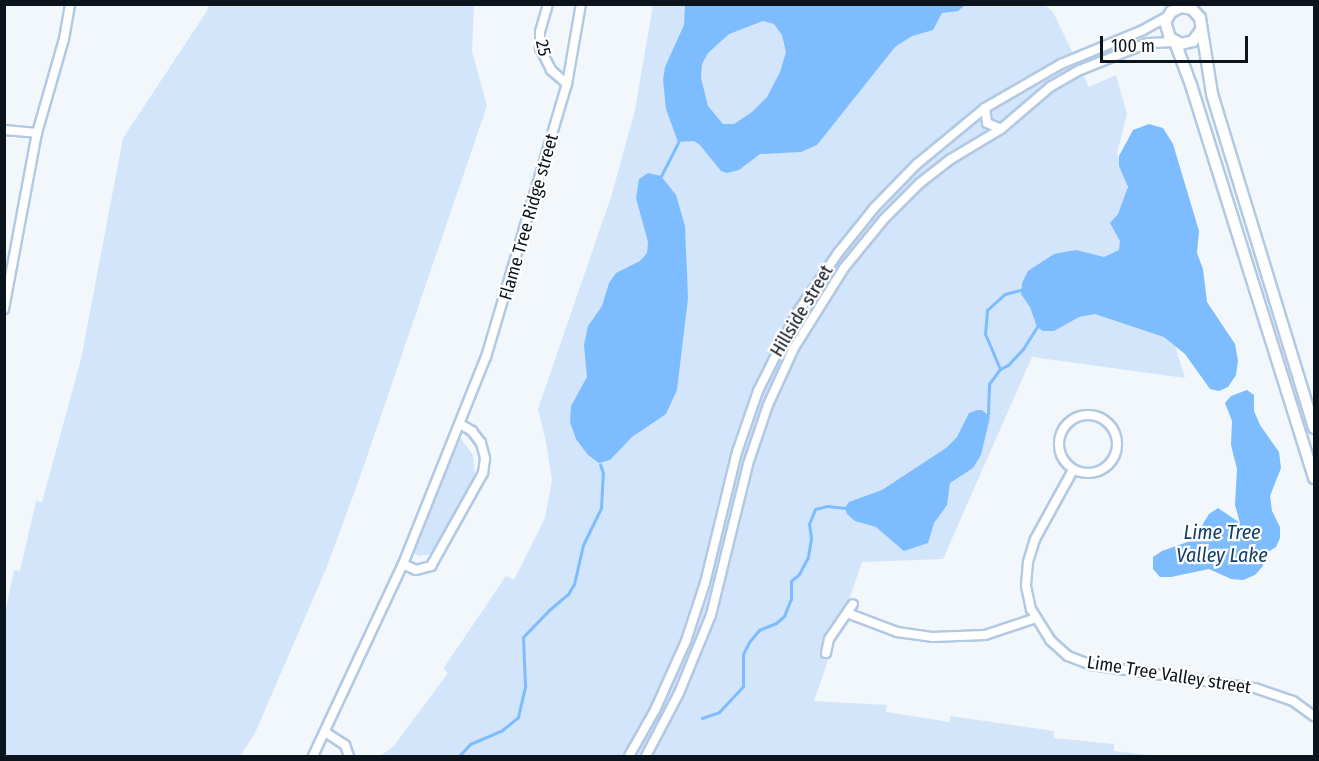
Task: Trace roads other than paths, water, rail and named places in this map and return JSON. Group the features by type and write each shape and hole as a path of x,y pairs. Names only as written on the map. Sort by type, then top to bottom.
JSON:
{"street":[{"path":"4,309 37,133 64,39 69,4"},
{"name":"25","path":"548,4 540,32 540,48 551,70 567,84"},
{"name":"Flame Tree Ridge street","path":"313,756 403,564 460,424 507,292 567,84 581,4"},
{"path":"1166,4 1167,33 1175,42 1191,85 1314,478"},
{"path":"1167,16 1175,8 1191,7 1200,18 1208,78 1314,428"},
{"name":"Hillside street","path":"629,756 656,710 686,641 705,583 743,431 758,390 787,332 838,253 875,207 916,164 986,108 1061,64 1143,30 1167,16"},
{"path":"1175,42 1188,43 1201,30"},
{"name":"Hillside street","path":"646,756 680,693 704,633 717,595 740,495 758,435 781,376 810,320 850,260 905,196 951,159 1001,129 1050,87 1080,70 1148,43 1175,42"},
{"path":"986,108 987,123 1001,129"},
{"path":"4,130 37,133"},
{"path":"1079,416 1099,417 1110,425 1116,437 1114,458 1105,468 1093,473 1073,470 1063,460 1059,447 1063,428 1079,416"},
{"path":"403,564 416,570 431,566 483,473 485,458 481,443 472,431 460,424"},
{"name":"Lime Tree Valley street","path":"1073,470 1035,539 1028,562 1026,586 1036,618 1050,640 1079,661 1102,667 1255,688 1293,701 1314,716"},
{"path":"826,653 829,639 853,604"},
{"path":"847,613 897,632 941,638 985,634 1036,618"},
{"path":"325,732 345,744 349,756"}],"water":[{"path":"685,4 965,5 958,11 942,13 933,30 912,36 895,47 817,145 801,152 760,154 739,170 727,173 721,171 694,141 678,142 666,109 663,80 665,67 684,25","holes":["763,21 774,24 782,35 786,52 780,72 767,97 752,112 734,124 723,124 708,106 701,78 702,64 708,53 729,34"]},
{"path":"1149,124 1163,128 1173,144 1199,231 1197,253 1203,269 1207,302 1235,344 1238,361 1236,375 1228,387 1219,391 1210,389 1185,354 1164,337 1095,314 1079,317 1054,331 1043,331 1037,327 1030,307 1021,294 1022,283 1028,271 1054,254 1076,250 1104,257 1119,250 1120,241 1110,223 1118,214 1128,187 1119,166 1119,156 1133,130"},
{"path":"648,173 661,176 676,195 685,226 688,298 677,390 666,414 632,437 610,460 599,463 588,455 576,439 570,422 571,406 587,377 584,345 588,326 602,306 609,283 616,273 640,261 647,253 648,242 636,198 639,179"},
{"name":"Lime Tree Valley Lake","path":"1247,390 1254,395 1254,411 1260,425 1279,452 1281,468 1270,496 1272,511 1280,527 1280,538 1276,547 1263,555 1263,566 1255,575 1243,580 1231,579 1209,569 1160,577 1153,569 1153,557 1162,551 1193,540 1209,514 1218,508 1240,523 1235,505 1237,469 1231,445 1232,421 1225,403 1231,396"},
{"path":"982,410 990,417 981,455 973,468 950,483 947,505 934,523 928,543 904,551 876,527 855,521 847,514 845,508 849,502 882,490 946,448 957,437 969,413"}],"waterway":[{"path":"661,176 678,142"},
{"path":"988,414 989,384 1000,369 985,334 987,310 1005,294 1020,290"},
{"path":"1000,369 1008,365 1023,349 1037,327"},
{"path":"459,756 470,744 501,731 518,717 525,686 523,637 568,594 574,584 583,545 601,508 603,473 600,464"},
{"path":"702,718 719,712 743,686 743,654 749,642 759,630 776,623 784,616 791,599 791,581 799,574 808,557 811,538 809,524 815,509 827,506 845,508"}]}
